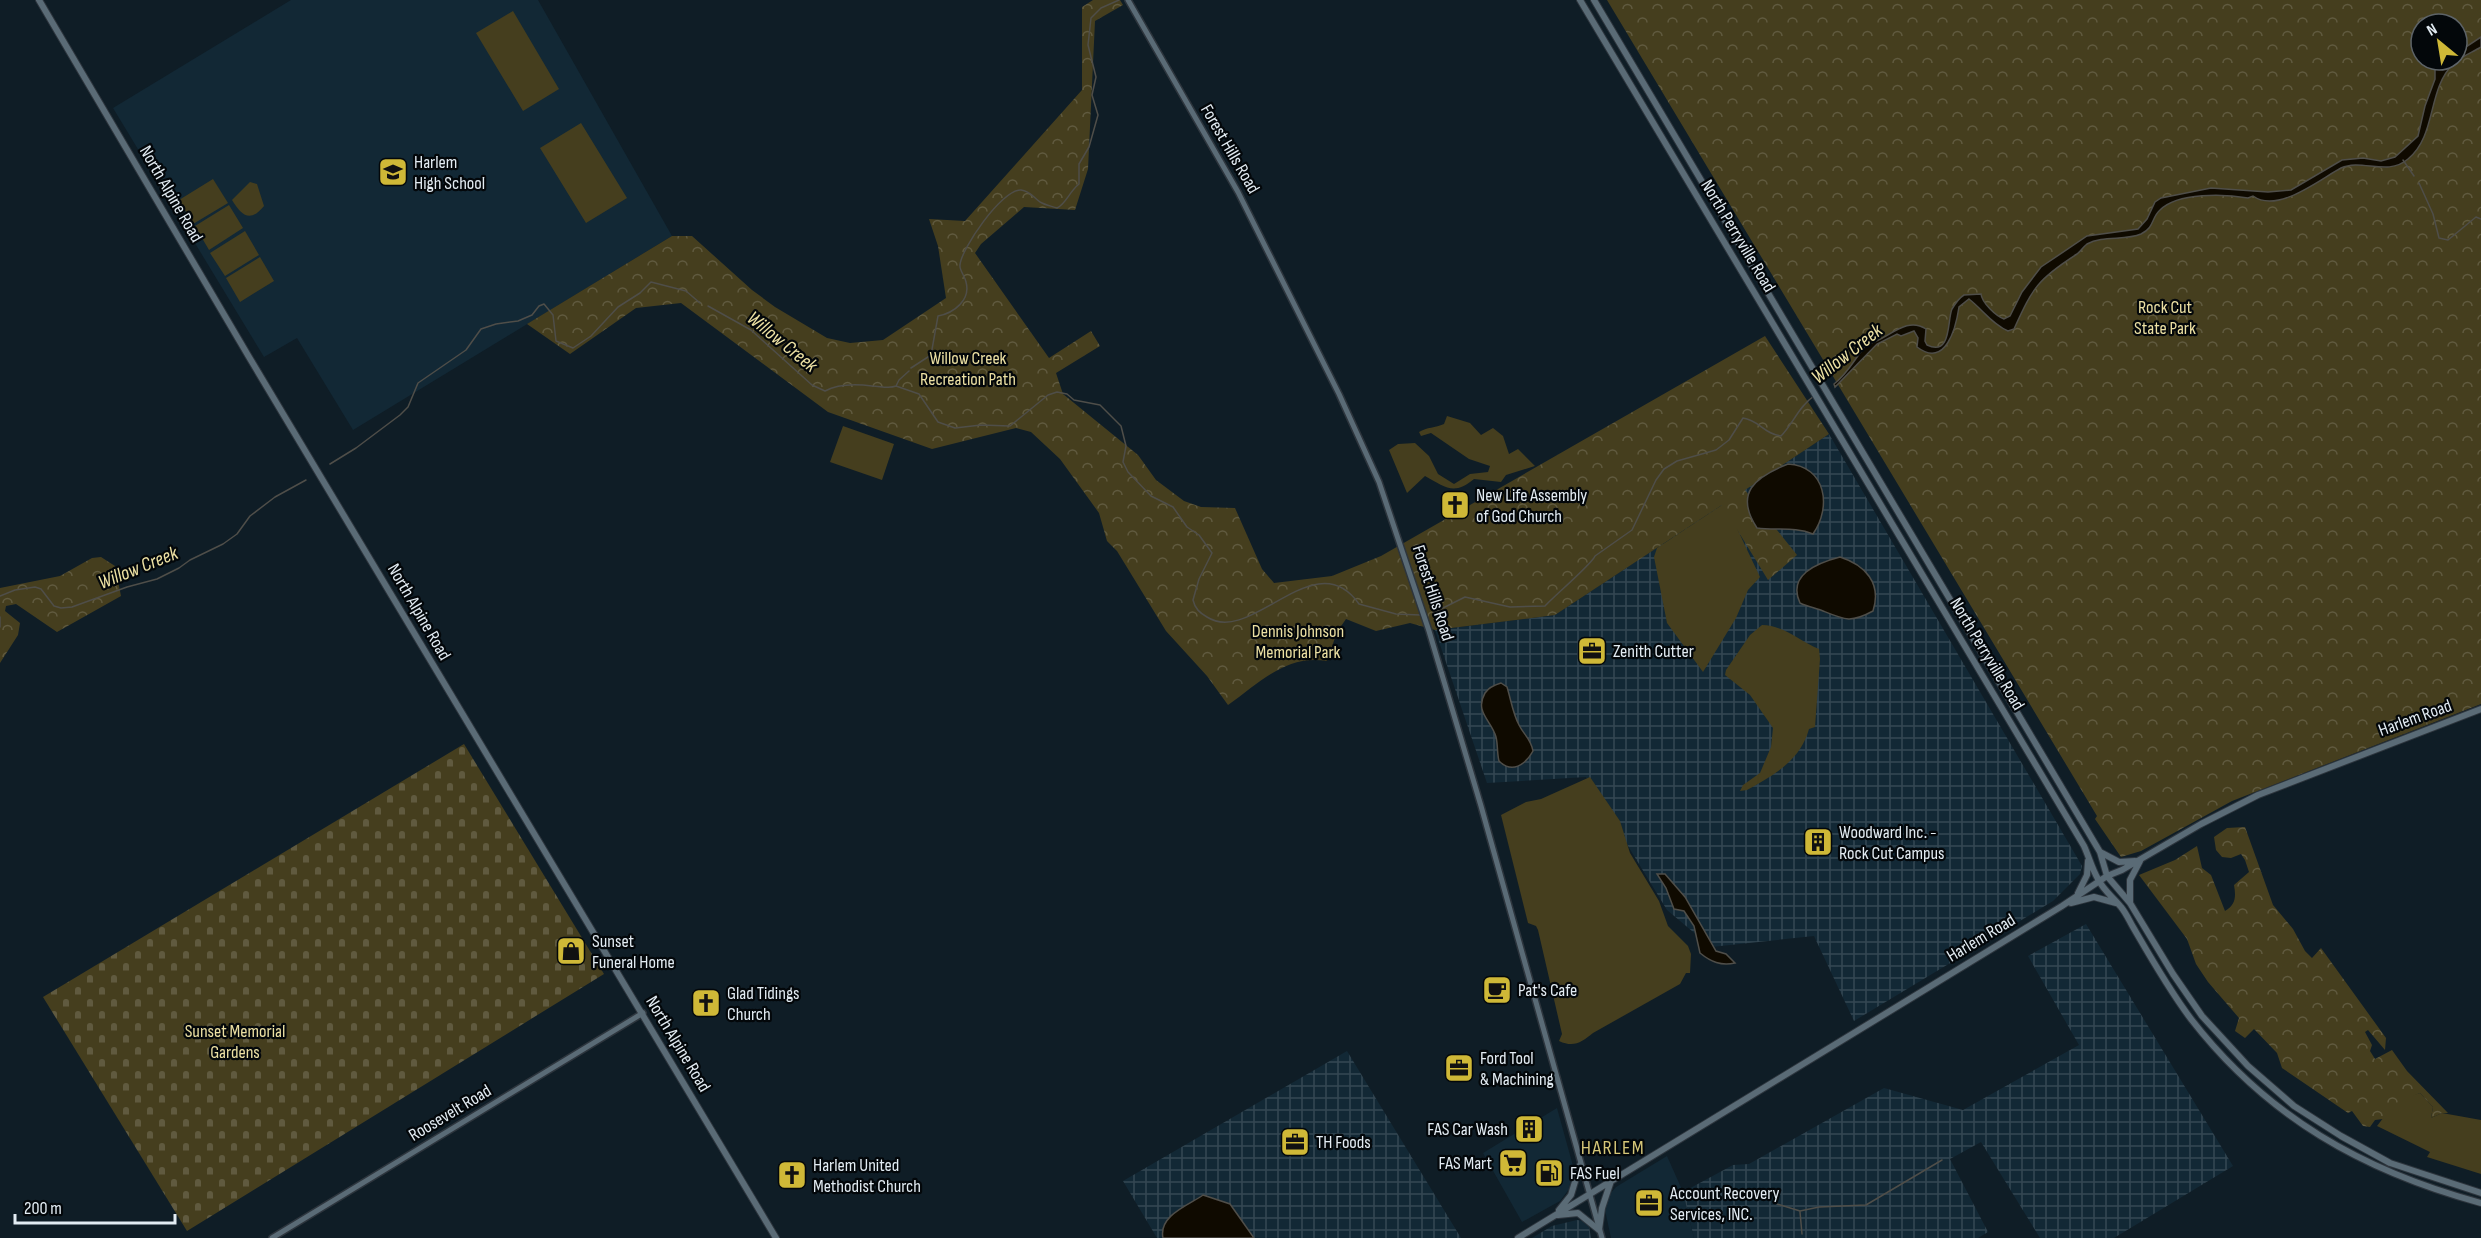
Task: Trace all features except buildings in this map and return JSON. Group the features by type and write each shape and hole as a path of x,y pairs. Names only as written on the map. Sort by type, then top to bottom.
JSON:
{"main road":[{"name":"North Alpine Road","path":"39,0 249,357 776,1238"},
{"name":"North Perryville Road","path":"1580,0 2084,846 2099,881 2122,908 2192,1019 2232,1065 2280,1107 2322,1137 2377,1167 2413,1183 2481,1203"},
{"name":"North Perryville Road","path":"1594,0 2100,852 2107,876 2130,903 2173,974 2202,1016 2248,1066 2294,1106 2341,1136 2390,1162 2481,1193"},
{"name":"Harlem Road","path":"1518,1238 2062,906 2107,876 2201,824 2267,791 2481,710"},
{"path":"2062,906 2076,896 2087,875 2088,857 2084,846"},
{"path":"2100,852 2119,862 2141,859"},
{"path":"2130,903 2128,891 2130,880 2141,859"},
{"path":"2062,906 2094,897 2111,901 2122,908"},
{"path":"1555,1215 1571,1195 1580,1165"},
{"path":"1599,1230 1602,1208 1612,1180"},
{"path":"1555,1215 1578,1213 1599,1230"}],"street":[{"name":"Forest Hills Road","path":"1128,0 1238,192 1339,394 1379,482 1429,631 1481,806 1602,1238"},
{"name":"Roosevelt Road","path":"272,1238 643,1013"}],"shaded area":[{"name":"Harlem High School","path":"291,0 538,0 672,236 353,430 297,338 264,357 113,108"},
{"path":"2481,37 2481,47 2469,54 2469,45"},
{"path":"2435,72 2447,72 2439,86 2424,138 2408,159 2400,164 2392,167 2349,165 2298,193 2274,201 2253,196 2248,198 2215,195 2178,200 2160,210 2149,228 2141,234 2093,241 2053,270 2032,293 2014,329 2008,331 2002,328 1969,299 1959,307 1952,334 1942,349 1935,353 1917,347 1918,338 1914,331 1901,336 1897,334 1877,344 1835,387 1834,384 1844,375 1867,344 1903,327 1911,325 1926,329 1927,345 1941,346 1947,336 1952,309 1964,295 1981,294 1987,305 1997,315 2004,319 2010,316 2022,292 2041,267 2087,236 2138,229 2147,219 2155,202 2161,198 2211,188 2268,192 2291,190 2342,160 2363,158 2381,161 2395,157 2418,136 2425,106 2435,79"},
{"path":"1829,434 2082,866 2080,874 2053,901 1854,1021 1814,936 1711,947 1667,910 1586,777 1487,783 1435,630 1555,615"},
{"path":"1788,464 1801,466 1811,472 1818,480 1822,490 1822,512 1813,534 1799,530 1757,528 1750,516 1748,496 1751,488 1766,475"},
{"path":"1840,557 1864,570 1875,592 1873,611 1853,619 1800,603 1797,593 1801,578 1806,572"},
{"path":"1501,683 1507,687 1517,721 1533,751 1522,764 1513,767 1499,761 1496,737 1482,706 1485,693 1492,686"},
{"path":"1657,874 1665,874 1685,897 1716,951 1726,954 1735,963 1716,962 1700,953 1694,926 1684,911 1674,909 1666,888"},
{"path":"2086,924 2233,1166 2114,1238 2040,1238 1981,1142 1950,1159 1988,1232 1978,1238 1694,1238 1683,1192 1733,1165 1749,1164 1884,1088 1963,1110 2079,1045 2028,956"},
{"path":"1347,1051 1461,1238 1157,1238 1123,1181"},
{"path":"1557,1108 1573,1166 1569,1189 1560,1201 1522,1222 1483,1153"},
{"path":"1667,1156 1683,1192 1694,1238 1611,1238 1605,1210 1609,1195 1616,1187"},
{"path":"1203,1195 1230,1204 1254,1238 1163,1238 1165,1223 1170,1217"},
{"path":"1577,1220 1584,1221 1589,1226 1591,1238 1532,1238 1552,1226"}],"green space":[{"name":"Willow Creek Recreation Path","path":"1093,0 1120,0 1123,5 1095,21 1088,169 1075,210 1024,207 981,244 975,253 1049,358 1091,331 1100,346 1056,373 1063,394 1138,455 1156,480 1184,501 1201,507 1235,508 1262,569 1274,583 1332,576 1381,556 1765,336 1829,434 1745,490 1797,555 1768,580 1722,505 1555,615 1435,630 1410,623 1376,631 1346,619 1337,632 1327,661 1312,660 1286,666 1228,705 1207,676 1166,631 1117,551 1107,541 1099,513 1060,459 1031,432 1016,428 932,449 828,412 681,303 636,308 570,354 527,324 672,236 692,236 752,290 775,307 827,338 850,343 883,340 946,298 938,246 929,219 965,221 1082,90 1082,7"},
{"name":"Rock Cut State Park","path":"1607,0 2481,0 2481,704 2232,801 2141,851 2121,857 2095,819 2097,816"},
{"path":"513,11 559,89 523,111 476,33"},
{"path":"581,123 627,198 586,223 540,148"},
{"path":"213,179 228,203 193,224 179,200"},
{"path":"250,182 257,184 264,206 250,216 239,210 232,200"},
{"path":"229,205 243,228 209,250 195,226"},
{"path":"245,231 259,255 225,276 210,253"},
{"path":"260,257 274,281 240,302 226,278"},
{"path":"1447,416 1470,423 1481,435 1493,428 1503,436 1509,454 1518,449 1535,466 1506,475 1501,482 1474,479 1455,488 1444,486 1425,476 1407,493 1389,450 1398,444 1415,443 1429,456 1438,474 1454,484 1470,474 1488,472 1490,466 1469,459 1431,433 1421,436 1419,432 1422,430 1444,424"},
{"path":"843,426 894,444 882,480 830,462"},
{"path":"1725,503 1760,577 1748,590 1736,618 1703,672 1667,623 1654,557 1657,548"},
{"path":"101,557 115,566 121,596 57,632 16,604 6,606 5,611 20,623 18,635 0,663 0,588 60,576 92,558"},
{"path":"1762,625 1784,630 1819,649 1815,727 1809,729 1799,750 1785,766 1747,790 1740,791 1743,785 1760,773 1771,747 1773,728 1750,695 1725,675 1726,670 1750,635"},
{"name":"Sunset Memorial Gardens","path":"464,744 604,974 187,1231 43,997"},
{"path":"1590,777 1620,821 1630,853 1659,901 1668,926 1688,946 1691,954 1690,973 1686,973 1680,984 1581,1041 1569,1044 1559,1041 1562,1034 1538,930 1536,926 1528,923 1501,815 1526,802 1541,799"},
{"path":"2245,827 2273,905 2293,929 2305,951 2312,958 2321,948 2386,1038 2385,1050 2368,1030 2365,1032 2372,1045 2370,1051 2375,1059 2392,1050 2407,1071 2448,1113 2431,1118 2433,1107 2420,1093 2398,1102 2383,1119 2375,1120 2370,1127 2363,1126 2352,1111 2348,1113 2282,1068 2277,1053 2254,1029 2245,1038 2235,1031 2239,1018 2208,982 2196,964 2187,939 2139,875 2175,860 2197,846 2202,868 2211,875 2225,911 2234,900 2234,885 2249,872 2241,854 2231,858 2222,857 2216,850 2214,837 2227,828"},
{"path":"2420,1093 2433,1107 2431,1118 2442,1113 2481,1120 2481,1174 2427,1157 2430,1152 2377,1126 2397,1100"}],"waterway":[{"path":"911,368 931,355 938,316 955,309 964,300 967,289 960,267 962,257 967,246 994,209 1013,192 1021,190 1042,203 1057,208 1079,184 1079,164 1089,147 1098,115 1092,95 1096,77 1088,45 1091,18 1101,8 1119,0"},
{"path":"2403,160 2414,176"},
{"path":"2419,183 2433,214 2439,238 2448,240 2476,217 2481,219"},
{"name":"Willow Creek","path":"330,464 356,448 400,415 408,407 418,383 466,350 481,329 518,321 532,315 539,306 544,304 553,315 556,341 573,348 591,336 618,307 640,293 651,282 686,291 700,303"},
{"name":"Willow Creek","path":"708,306 751,330 812,385 825,391 848,385 896,386 919,394 938,422 955,428 981,425 1010,426 1048,395 1057,392 1067,394 1074,400 1100,405 1121,426 1126,446 1123,462 1128,472 1151,496 1173,507 1187,527 1199,535 1212,553 1199,579 1193,600 1198,610 1207,617 1225,622 1244,618 1303,588 1323,584 1342,588 1359,604 1396,614 1420,615"},
{"path":"896,386 909,371"},
{"name":"Willow Creek","path":"1433,613 1465,597 1510,607 1545,606 1595,556 1632,530 1656,480 1664,469 1677,461 1716,450 1729,440 1743,418 1753,421 1770,433 1781,436 1804,405 1814,396"},
{"name":"Willow Creek","path":"0,596 15,590 35,587 41,589 54,606 72,607 157,579 223,544 237,534 250,516 275,497 306,480"},
{"name":"Willow Creek","path":"0,617 0,627"},
{"path":"1777,1204 1800,1211 1819,1207 1866,1205 1942,1160"},
{"path":"1800,1212 1802,1234"}],"place":[{"name":"Harlem High School","path":"393,172"},
{"name":"New Life Assembly of God Church","path":"1455,505"},
{"name":"Zenith Cutter","path":"1592,651"},
{"name":"Woodward Inc. - Rock Cut Campus","path":"1818,842"},
{"name":"Sunset Funeral Home","path":"571,951"},
{"name":"Pat's Cafe","path":"1497,990"},
{"name":"Glad Tidings Church","path":"706,1003"},
{"name":"Ford Tool & Machining","path":"1459,1068"},
{"name":"FAS Car Wash","path":"1529,1129"},
{"name":"TH Foods","path":"1295,1142"},
{"name":"FAS Mart","path":"1513,1163"},
{"name":"FAS Fuel","path":"1549,1173"},
{"name":"Harlem United Methodist Church","path":"792,1175"},
{"name":"Account Recovery Services, INC.","path":"1649,1203"}],"district":[{"name":"HARLEM","path":"1613,1148"}],"park label":[{"name":"Dennis Johnson Memorial Park","path":"1298,641"}]}
